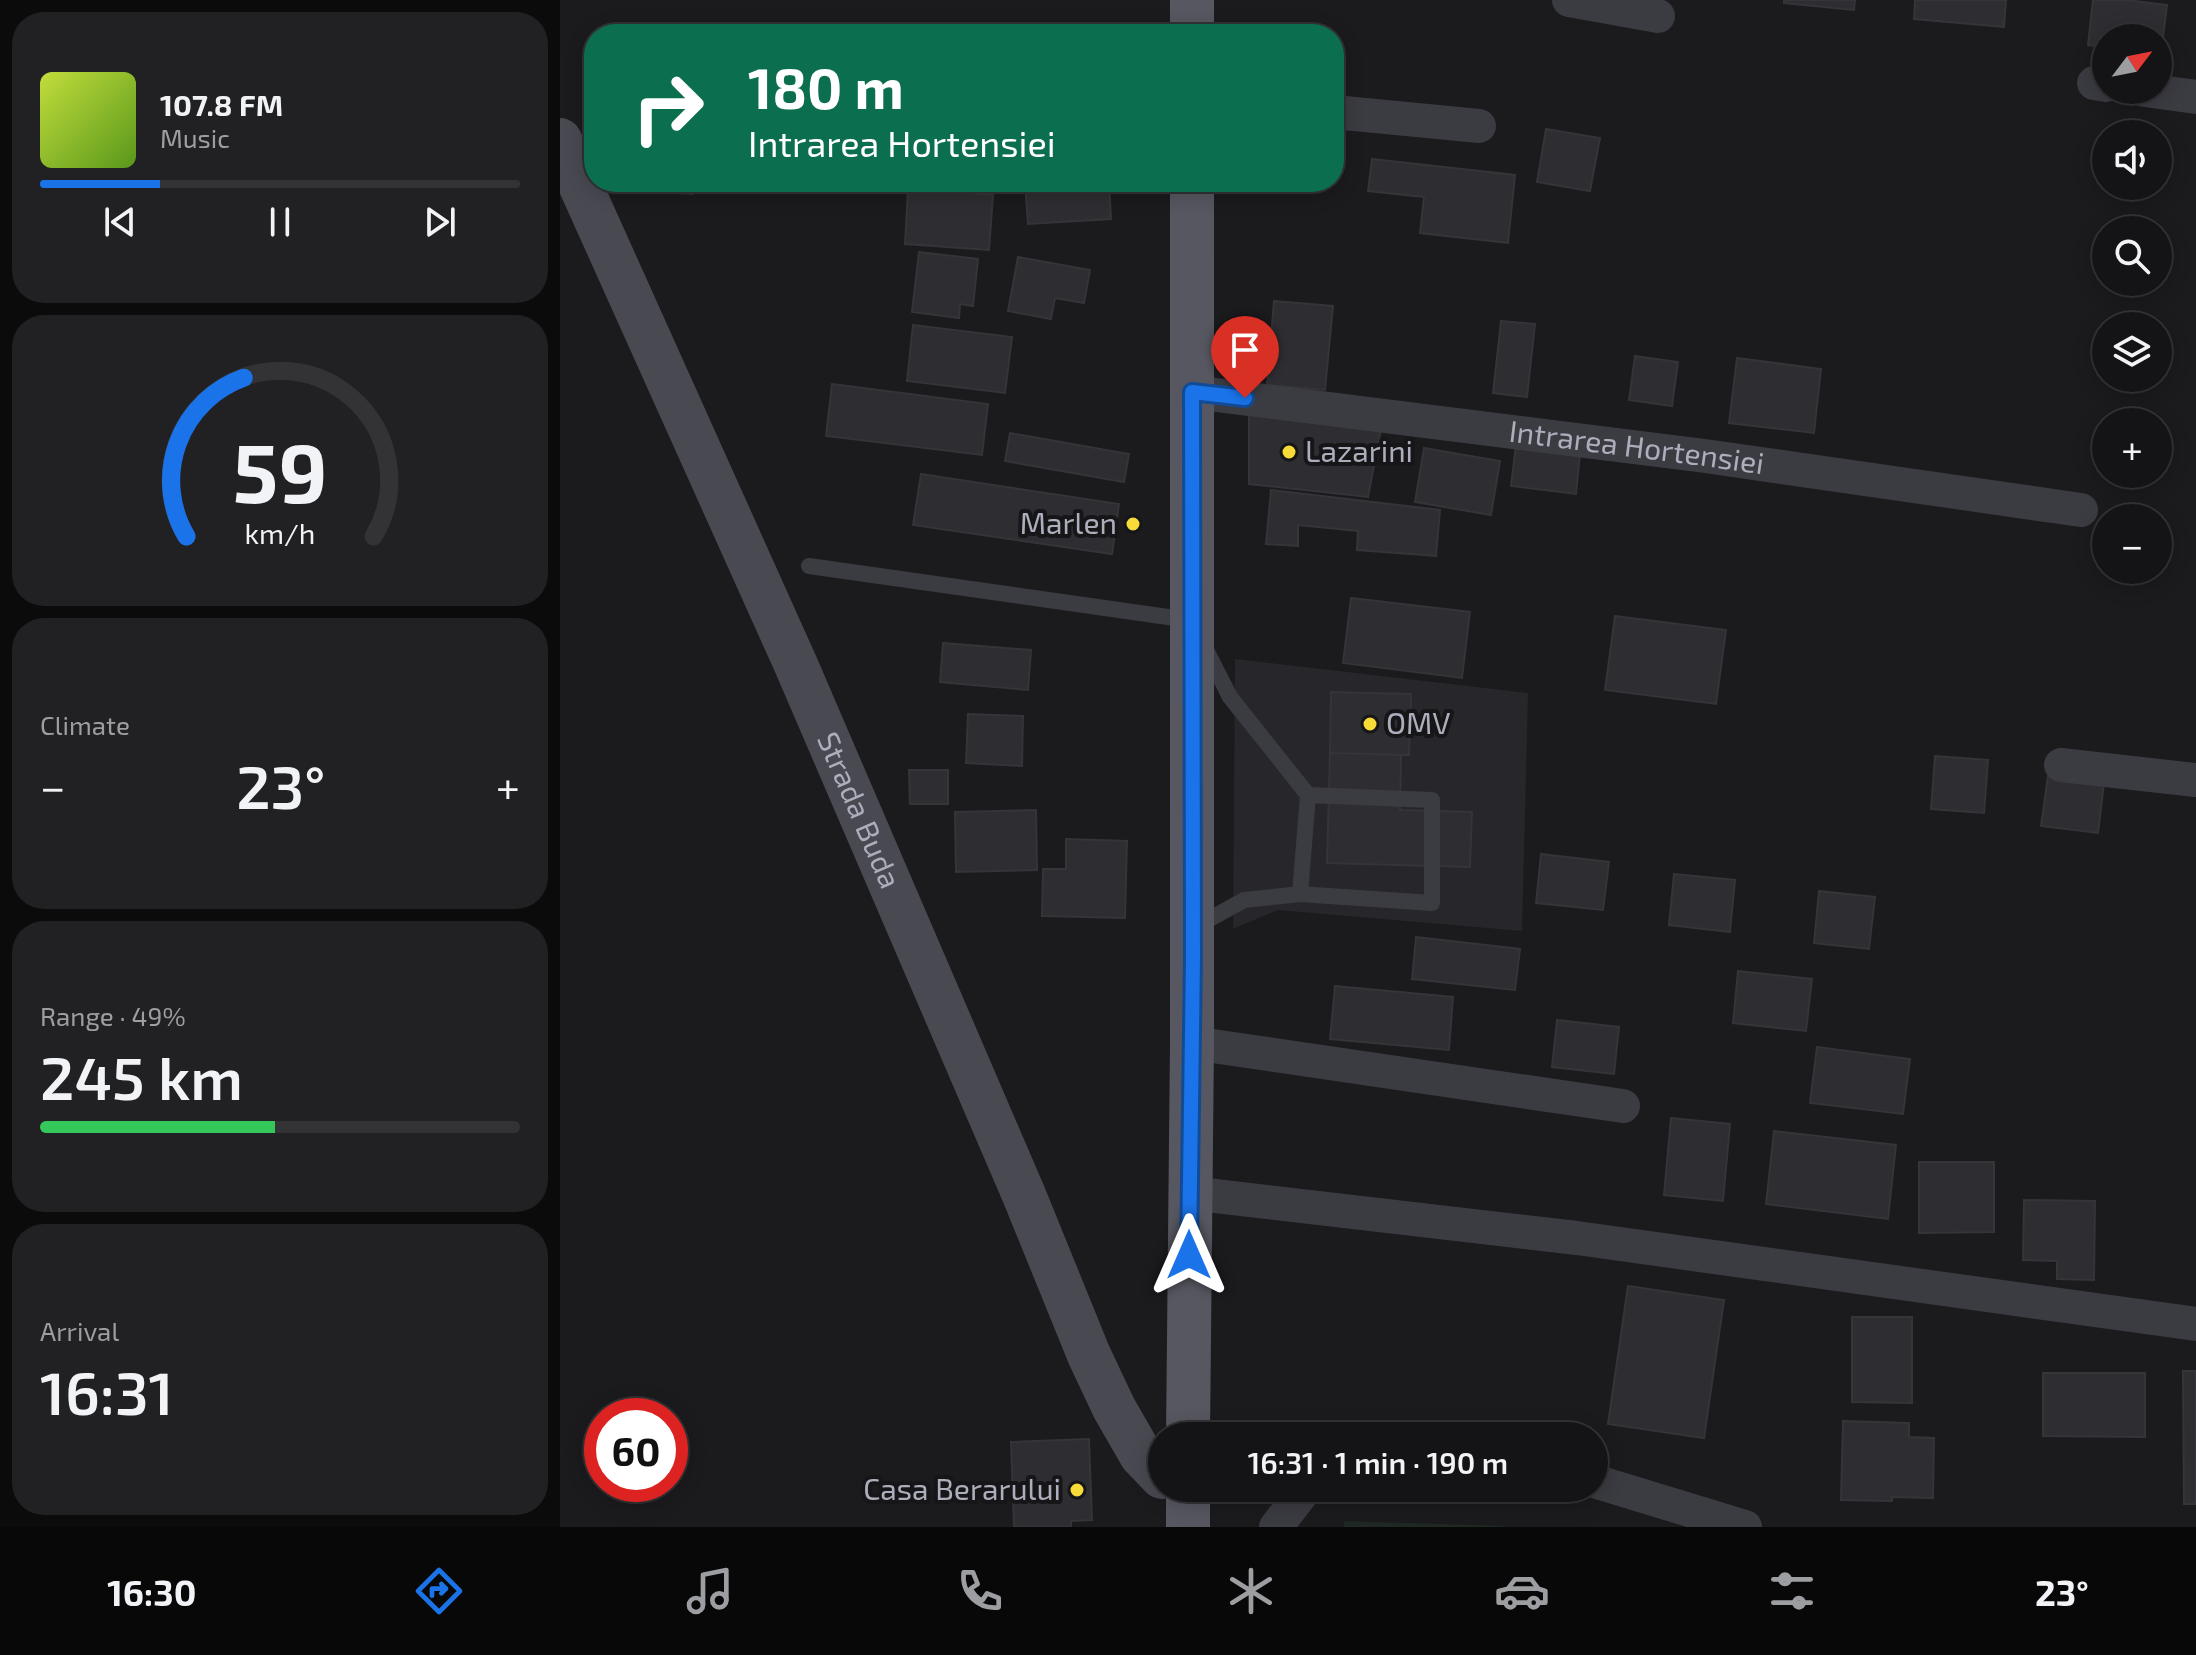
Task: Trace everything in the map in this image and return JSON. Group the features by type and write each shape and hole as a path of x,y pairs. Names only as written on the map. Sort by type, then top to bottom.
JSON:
{"main road":[{"path":"1192,0 1192,24"},
{"name":"Strada Buda","path":"560,140 796,665 1024,1195 1089,1355 1114,1408 1148,1463"},
{"path":"1188,1422 1193,929 1192,192"}],"street":[{"path":"1569,0 1658,16"},
{"path":"2172,94 2196,97"},
{"path":"1344,113 1479,126"},
{"name":"Intrarea Hortensiei","path":"1192,392 1705,456 2081,510"},
{"path":"2061,765 2196,780"},
{"path":"1192,1043 1623,1106"},
{"path":"1190,1193 1577,1238 2196,1324"},
{"path":"1608,1485 1745,1527"},
{"path":"1276,1527 1295,1502"}],"lane":[{"path":"809,566 1191,620 1230,697 1308,795 1300,894"},
{"path":"1193,929 1244,900 1300,894 1432,903 1432,800 1308,795"}],"shaded area":[{"path":"1235,659 1528,693 1522,931 1278,910 1233,929"},
{"path":"1344,1521 1505,1526 1505,1527 1344,1527"}],"building":[{"path":"1784,0 1855,0 1854,10 1784,3"},
{"path":"1915,0 2006,0 2004,27 1914,19"},
{"path":"2093,0 2167,5 2165,24 2092,24 2092,45 2088,45"},
{"path":"1546,129 1600,138 1590,191 1537,182"},
{"path":"1372,159 1515,175 1508,243 1420,233 1424,197 1368,191"},
{"path":"908,192 993,195 989,250 905,244"},
{"path":"1026,192 1110,192 1111,219 1028,224"},
{"path":"919,252 978,259 973,306 960,304 959,318 912,312"},
{"path":"1018,257 1090,270 1084,303 1055,298 1051,319 1008,311"},
{"path":"1274,301 1333,306 1325,390 1267,385"},
{"path":"1501,321 1535,324 1527,397 1493,393"},
{"path":"913,325 1012,337 1005,393 907,381"},
{"path":"1635,356 1678,362 1672,406 1629,400"},
{"path":"1737,358 1821,369 1814,433 1729,423"},
{"path":"832,384 988,404 982,455 826,436"},
{"path":"1249,412 1381,429 1368,497 1249,484"},
{"path":"1010,433 1129,454 1124,482 1005,461"},
{"path":"1516,445 1580,453 1576,494 1511,486"},
{"path":"1424,448 1500,461 1491,515 1415,502"},
{"path":"921,474 1119,504 1112,554 913,525"},
{"path":"1271,490 1440,510 1436,556 1357,550 1358,531 1298,525 1298,546 1266,544"},
{"path":"1351,598 1470,612 1462,678 1343,663"},
{"path":"1615,616 1726,630 1716,704 1605,690"},
{"path":"943,643 1031,650 1028,690 940,682"},
{"name":"OMV","path":"1331,692 1411,694 1409,755 1330,753"},
{"path":"968,714 1023,716 1022,766 966,763"},
{"path":"1330,753 1401,755 1400,810 1472,812 1470,867 1327,863"},
{"path":"1935,756 1988,760 1984,813 1931,809"},
{"path":"909,770 948,770 948,804 910,804"},
{"path":"2048,776 2104,783 2098,833 2041,826"},
{"path":"1036,810 1037,870 956,872 955,812"},
{"path":"1066,839 1127,841 1125,918 1042,916 1043,869 1066,869"},
{"path":"1541,854 1609,862 1603,910 1536,903"},
{"path":"1674,874 1735,880 1730,932 1669,925"},
{"path":"1819,891 1875,897 1869,949 1814,943"},
{"path":"1416,937 1520,949 1515,990 1412,979"},
{"path":"1738,971 1812,979 1806,1031 1733,1023"},
{"path":"1335,986 1453,997 1449,1050 1330,1039"},
{"path":"1557,1020 1619,1027 1614,1074 1552,1067"},
{"path":"1817,1047 1910,1059 1903,1114 1810,1103"},
{"path":"1671,1118 1730,1124 1723,1201 1664,1195"},
{"path":"1774,1131 1896,1145 1888,1219 1766,1204"},
{"path":"1919,1162 1994,1162 1994,1232 1919,1233"},
{"path":"2024,1200 2095,1201 2094,1280 2057,1279 2057,1261 2023,1260"},
{"path":"1628,1286 1724,1300 1704,1438 1608,1424"},
{"path":"1852,1317 1912,1317 1912,1403 1852,1402"},
{"path":"2183,1371 2196,1371 2196,1504 2184,1504"},
{"path":"2043,1373 2145,1373 2145,1437 2043,1436"},
{"path":"1843,1421 1909,1423 1909,1437 1934,1438 1933,1498 1841,1500"},
{"path":"1089,1439 1092,1520 1071,1521 1071,1527 1014,1527 1011,1442"}],"place":[{"name":"Lazarini","path":"1289,452"},
{"name":"Marlen","path":"1133,524"},
{"name":"OMV","path":"1370,724"},
{"name":"Casa Berarului","path":"1077,1490"}],"route":[{"path":"1189,1255 1193,957 1192,392 1245,398"}]}
